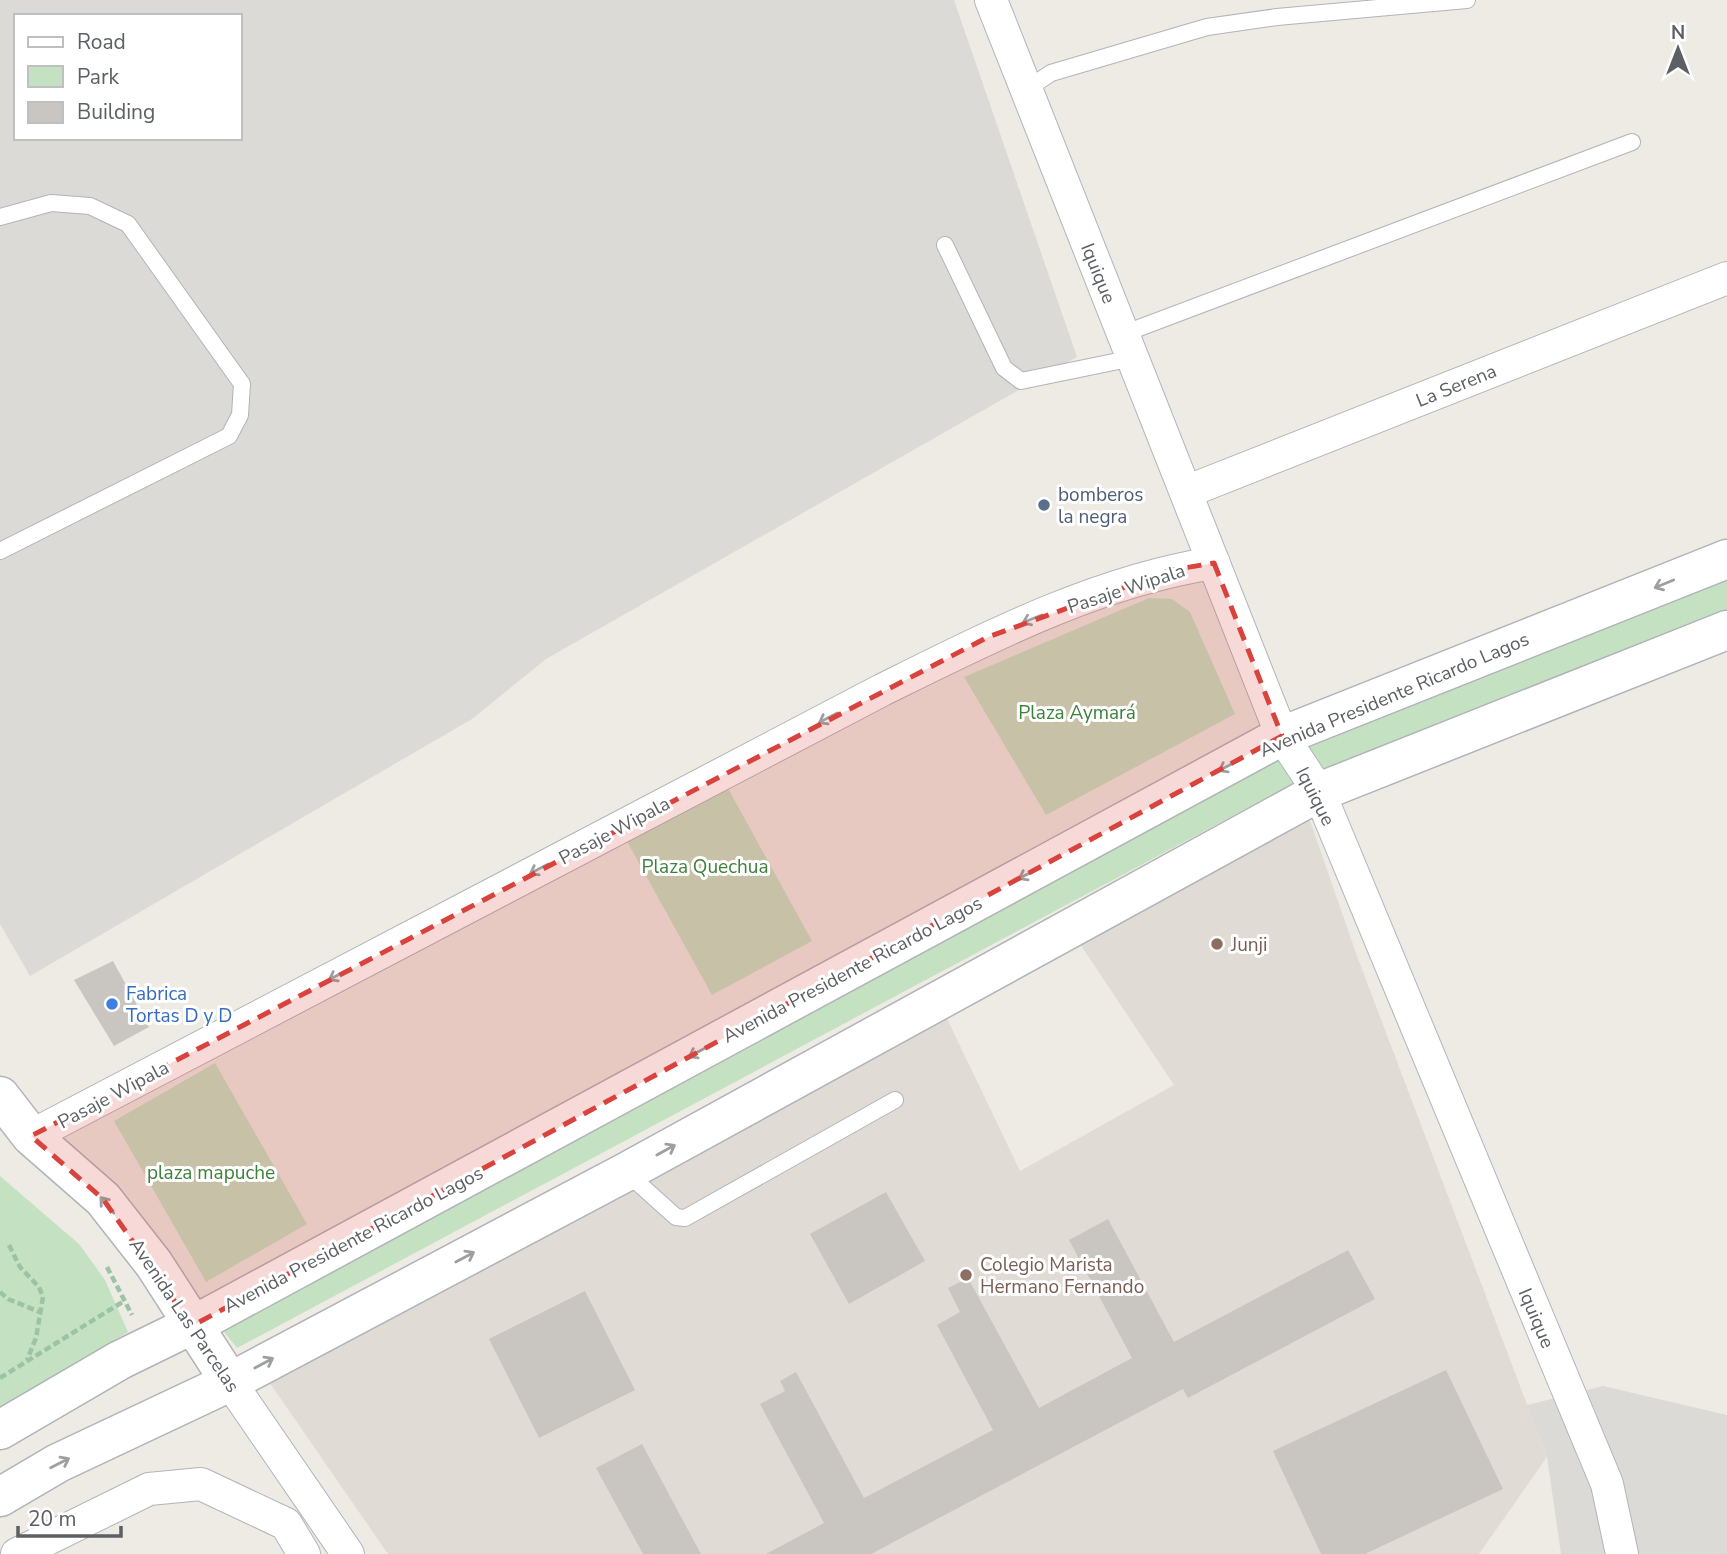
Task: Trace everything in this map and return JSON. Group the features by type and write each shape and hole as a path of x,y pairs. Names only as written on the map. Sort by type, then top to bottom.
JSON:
{"street":[{"name":"Iquique","path":"992,0 1282,736 1319,792 1607,1484 1622,1554"},
{"name":"La Serena","path":"1186,492 1727,278"},
{"name":"Avenida Presidente Ricardo Lagos","path":"0,1430 120,1360 192,1326 1282,736 1727,559"},
{"name":"Pasaje Wipala","path":"31,1136 869,696 988,637 1087,598 1172,569 1214,563"},
{"path":"0,1497 58,1463 230,1382 626,1172 1319,792 1727,630"},
{"name":"Avenida Las Parcelas","path":"0,1096 31,1136 103,1199 154,1264 192,1326 348,1554"},
{"path":"18,1554 149,1489 201,1484 286,1524 304,1554"}],"lane":[{"path":"1027,89 1051,73 1208,27 1277,17 1467,0"},
{"path":"945,245 1004,368 1021,381 1128,346 1632,142"},
{"path":"0,217 51,203 90,206 128,224 242,384 240,415 229,436 0,551"},
{"path":"626,1172 676,1217 685,1218 895,1100"}],"path":[{"path":"9,1245 20,1267 39,1287 43,1297 36,1338 26,1362"},
{"path":"103,1259 148,1347"},
{"path":"0,1292 8,1299 42,1313"},
{"path":"0,1378 124,1301"}],"highlighted area":[{"path":"1214,563 1282,736 192,1326 103,1199 31,1136 988,637 1172,570"}],"shaded area":[{"path":"0,0 954,0 1077,357 546,659 472,719 30,976 0,924"},
{"name":"Colegio Marista Hermano Fernando","path":"1307,812 1357,956 1547,1457 1479,1554 388,1554 267,1379 940,1004 1020,1171 1174,1085 1072,932"},
{"path":"1603,1386 1727,1415 1727,1554 1561,1554 1547,1457 1527,1405"}],"green space":[{"path":"1727,572 1727,610 1313,773 237,1348 221,1328 1287,745"},
{"name":"Plaza Aymará","path":"1149,598 1172,599 1190,612 1235,714 1046,815 964,677"},
{"name":"Plaza Quechua","path":"724,781 812,941 712,995 624,836"},
{"name":"plaza mapuche","path":"215,1063 307,1224 206,1282 114,1121"},
{"path":"0,1176 79,1244 105,1280 128,1332 0,1408"}],"building":[{"name":"Fabrica Tortas D y D","path":"113,961 149,1027 114,1046 74,980"},
{"path":"886,1192 925,1261 849,1304 810,1234"},
{"path":"1108,1219 1174,1342 1348,1250 1375,1299 1188,1398 1183,1389 871,1554 766,1554 824,1523 760,1404 785,1391 780,1381 796,1372 864,1498 993,1430 937,1325 960,1312 948,1288 968,1278 1039,1408 1132,1358 1069,1240"},
{"path":"585,1291 635,1390 539,1438 489,1339"},
{"path":"1446,1370 1503,1489 1365,1554 1321,1554 1273,1451"},
{"path":"642,1444 701,1554 643,1554 596,1468"}],"place":[{"name":"bomberos la negra","path":"1044,505"},
{"name":"Junji","path":"1217,944"},
{"name":"Fabrica Tortas D y D","path":"112,1004"},
{"name":"Colegio Marista Hermano Fernando","path":"966,1275"}]}
